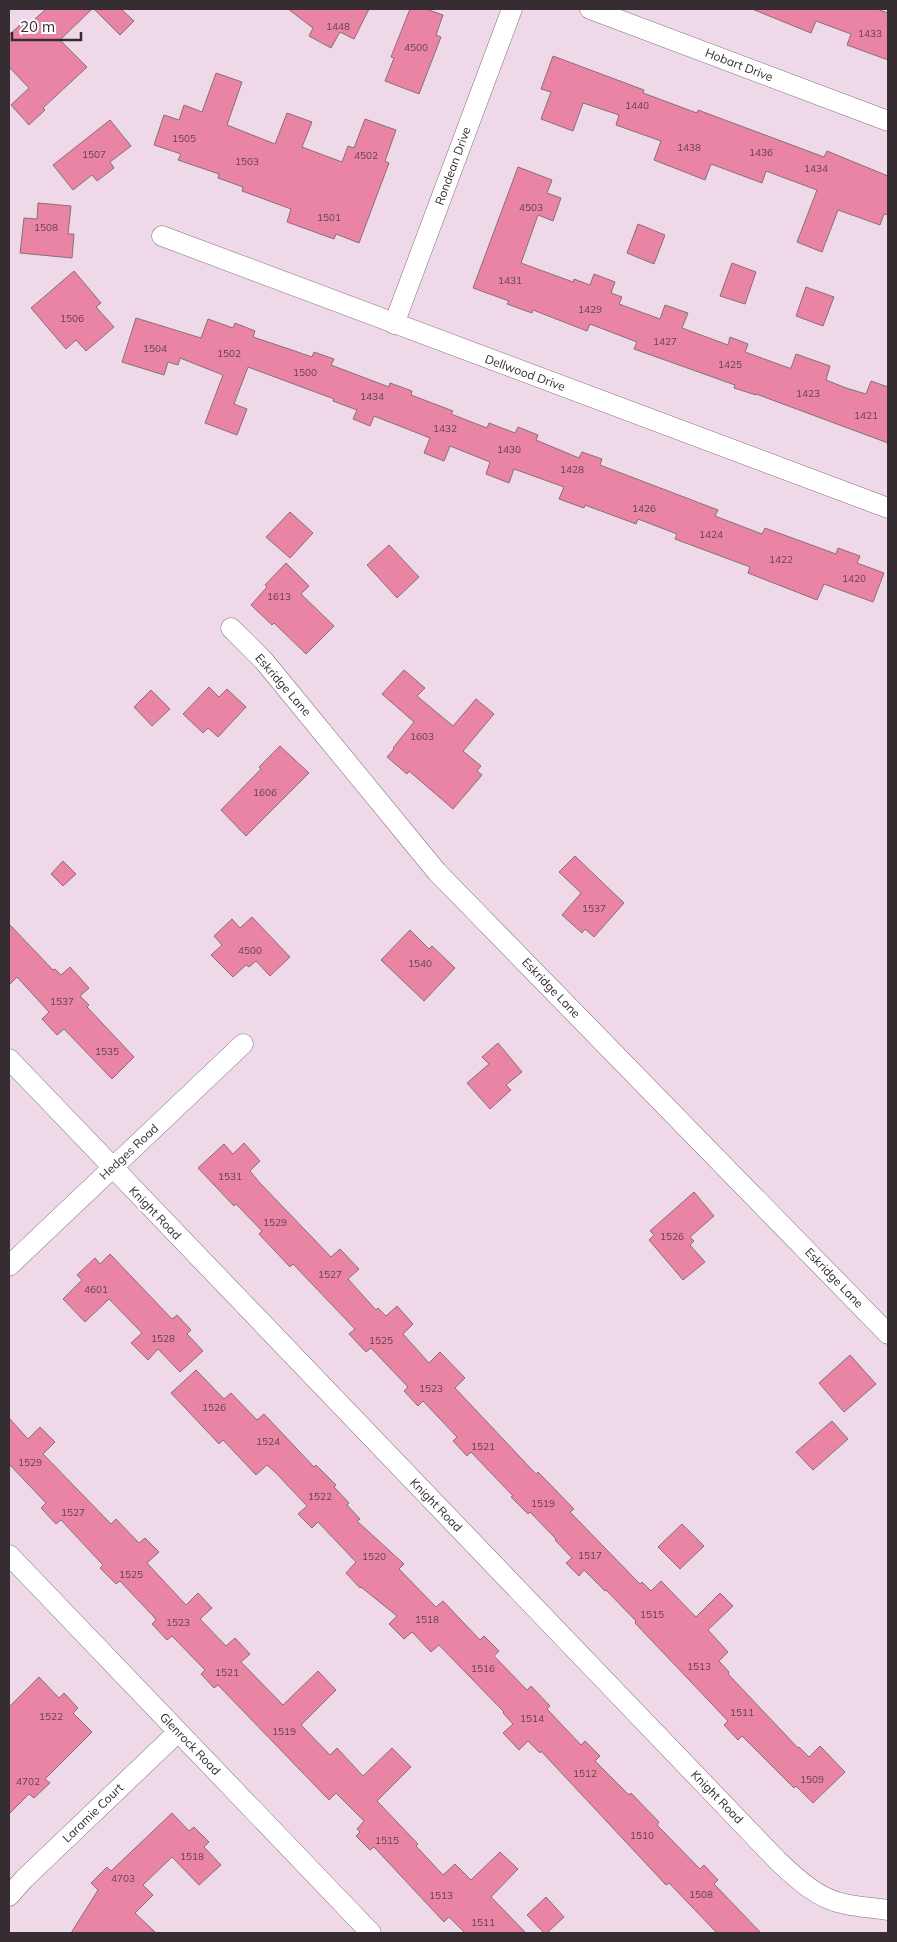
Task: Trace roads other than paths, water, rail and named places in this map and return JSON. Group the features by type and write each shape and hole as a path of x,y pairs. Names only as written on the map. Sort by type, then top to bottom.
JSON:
{"street":[{"name":"Rondean Drive","path":"394,324 512,9"},
{"name":"Hobart Drive","path":"590,9 888,121"},
{"name":"Dellwood Drive","path":"162,236 888,508"},
{"name":"Eskridge Lane","path":"231,628 264,661 437,872 888,1334"},
{"name":"Hedges Road","path":"12,1264 243,1044"},
{"name":"Knight Road","path":"9,1059 777,1860 805,1886 824,1897 844,1904 888,1910"},
{"name":"Glenrock Road","path":"9,1555 370,1933"},
{"name":"Laramie Court","path":"9,1896 24,1879 178,1732"}]}
